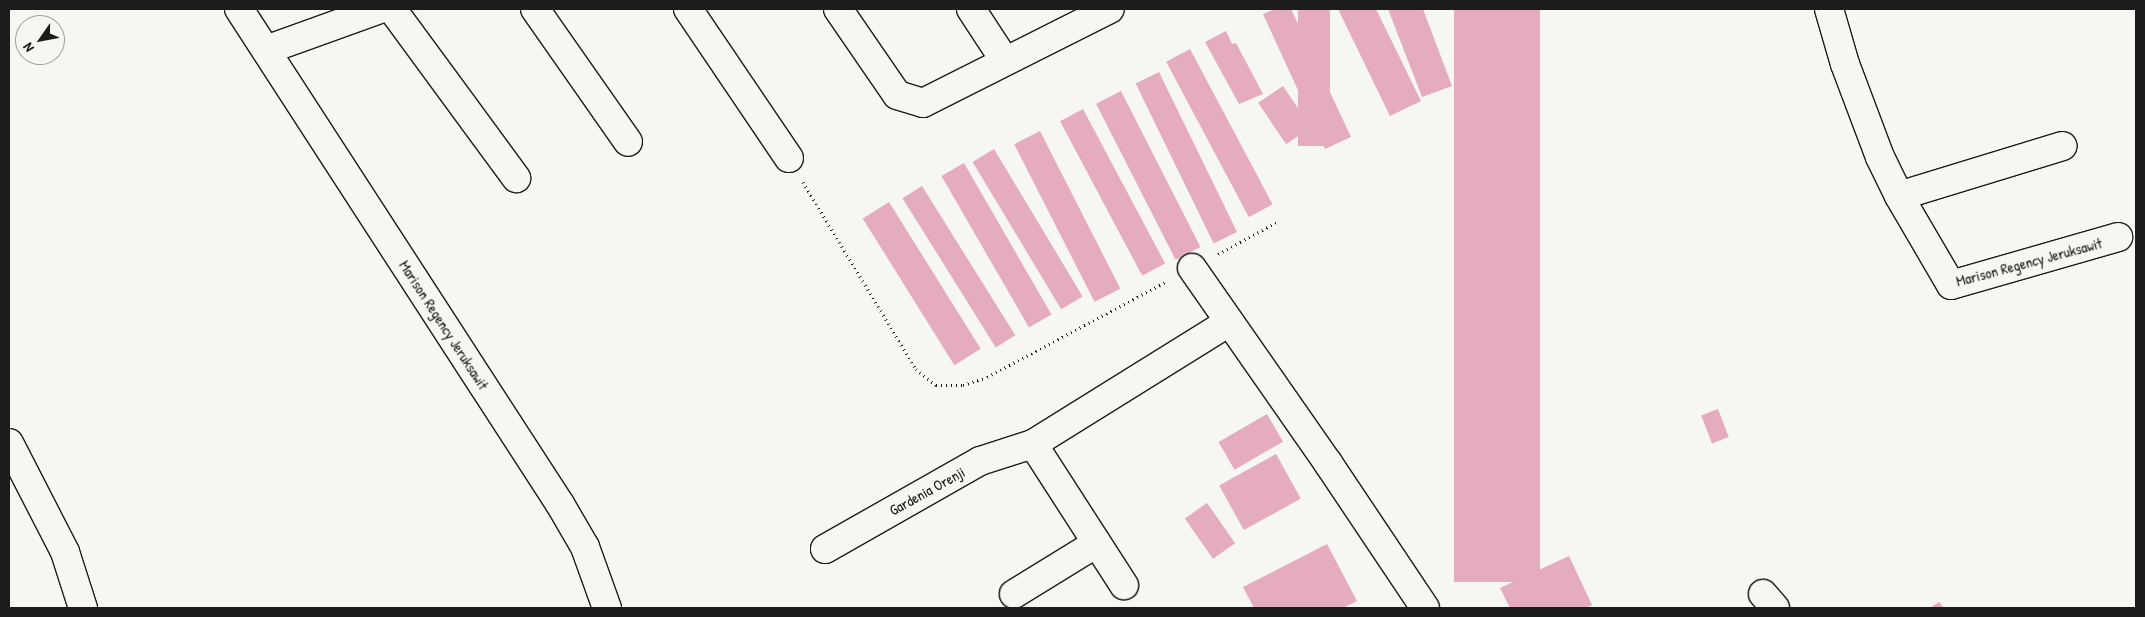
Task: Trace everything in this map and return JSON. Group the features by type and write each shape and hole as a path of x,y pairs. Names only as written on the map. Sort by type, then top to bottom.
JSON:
{"street":[{"name":"Marison Regency Jeruksawit","path":"239,9 560,504 585,547 607,608"},
{"path":"266,50 379,9"},
{"path":"392,9 516,178"},
{"path":"535,9 628,142"},
{"path":"688,9 789,158"},
{"path":"838,9 897,95 910,101 923,103 1110,9"},
{"path":"971,9 1005,62"},
{"name":"Marison Regency Jeruksawit","path":"1829,9 1846,64 1877,148 1900,196 1951,286 2118,237"},
{"path":"1900,196 2063,146"},
{"path":"1192,268 1328,463 1425,608"},
{"name":"Gardenia Orenji","path":"825,548 984,459 1033,444 1229,322"},
{"path":"9,443 65,552 83,608"},
{"path":"1033,444 1124,585"},
{"path":"1014,594 1097,543"}],"path":[{"path":"789,158 916,369 936,385 963,385 987,377 1277,222"}],"building":[{"path":"1275,9 1291,9 1351,137 1325,149 1263,14"},
{"path":"1298,9 1330,9 1330,146 1298,146"},
{"path":"1338,9 1376,9 1421,101 1390,116"},
{"path":"1388,9 1423,9 1452,86 1422,97"},
{"path":"1454,9 1540,9 1540,582 1454,582"},
{"path":"1226,31 1232,44 1236,43 1263,94 1239,104 1205,42"},
{"path":"1190,49 1273,204 1249,217 1166,62"},
{"path":"1159,72 1237,232 1214,243 1136,83"},
{"path":"1283,86 1311,127 1286,144 1258,103"},
{"path":"1501,88 1517,110 1498,123 1482,102"},
{"path":"1121,91 1200,247 1176,260 1096,104"},
{"path":"1083,109 1165,264 1142,276 1060,121"},
{"path":"1040,131 1120,289 1095,302 1014,144"},
{"path":"994,149 1083,296 1061,309 973,162"},
{"path":"964,163 1052,315 1029,328 941,176"},
{"path":"922,186 1015,335 996,347 902,198"},
{"path":"889,202 981,349 954,365 863,218"},
{"path":"1718,409 1729,437 1712,443 1701,415"},
{"path":"1267,414 1283,442 1235,470 1219,442"},
{"path":"1276,454 1301,499 1244,530 1219,486"},
{"path":"1207,503 1235,543 1213,559 1185,518"},
{"path":"1327,544 1357,601 1343,608 1254,608 1243,587"},
{"path":"1569,556 1592,605 1586,608 1510,608 1500,588"},
{"path":"1939,602 1944,608 1930,608"}]}
